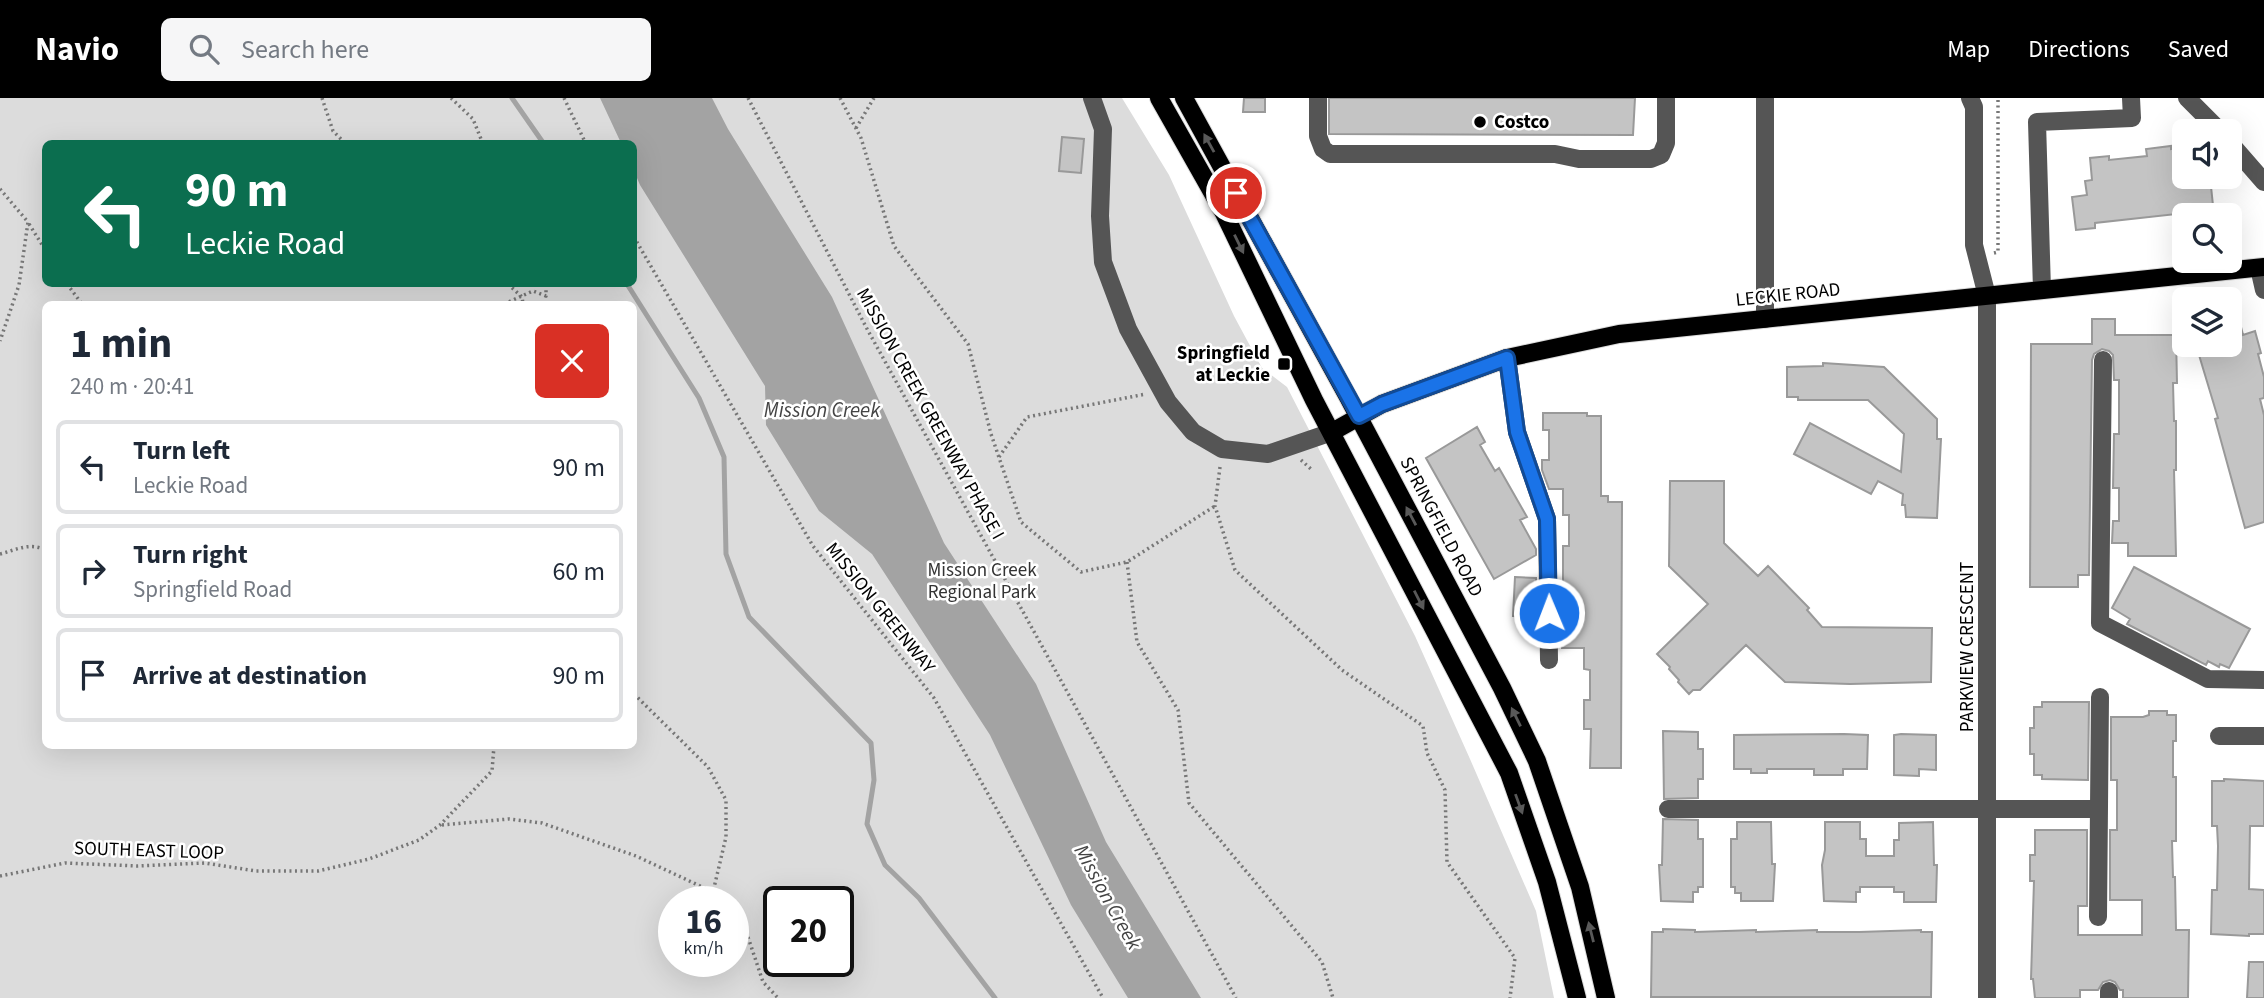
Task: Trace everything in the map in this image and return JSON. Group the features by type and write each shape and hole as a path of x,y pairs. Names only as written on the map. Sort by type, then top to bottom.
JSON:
{"main road":[{"path":"1159,98 1224,213 1332,432 1509,773 1547,881 1577,998"},
{"name":"SPRINGFIELD ROAD","path":"1184,98 1359,416 1502,688 1537,761 1580,887 1606,998"},
{"name":"LECKIE ROAD","path":"1332,432 1382,404 1507,358 1619,334 2262,267"}],"street":[{"path":"1092,98 1103,129 1100,216 1103,262 1128,329 1168,402 1193,432 1222,449 1268,454 1332,432"},
{"path":"1318,98 1318,136 1323,149 1330,154 1555,154 1579,159 1651,159 1661,155 1666,142 1666,98"},
{"path":"1765,98 1765,319"},
{"name":"PARKVIEW CRESCENT","path":"1970,98 1974,107 1974,245 1987,296 1987,998"},
{"path":"2042,290 2037,122 2132,118 2132,98"},
{"path":"2187,98 2208,119"},
{"path":"2242,157 2264,182"},
{"path":"2262,267 2264,290"},
{"path":"1507,358 1517,432 1547,519 1549,660"},
{"path":"2103,360 2100,623 2208,679 2264,680"},
{"path":"2098,918 2100,696"},
{"path":"2219,736 2264,736"},
{"path":"1668,809 2098,809"}],"path":[{"path":"322,98 333,131 342,140"},
{"path":"451,98 473,119 481,140"},
{"path":"564,98 584,140"},
{"name":"MISSION CREEK GREENWAY PHASE I","path":"748,98 866,327 1236,998"},
{"path":"840,98 861,138 894,246 968,344 999,457 1021,522 1081,572 1127,562 1215,506"},
{"path":"856,128 874,98"},
{"path":"0,189 28,222 42,245"},
{"path":"0,341 19,285 28,222"},
{"name":"MISSION GREENWAY","path":"637,244 813,546 934,698 1103,998"},
{"path":"511,287 523,301"},
{"path":"511,301 533,291 546,296 546,287"},
{"path":"999,457 1027,417 1162,391"},
{"path":"1222,449 1215,506 1235,570 1342,670 1423,726 1427,753 1444,790 1447,862 1514,958 1510,998"},
{"path":"0,554 25,546 42,549"},
{"path":"1127,562 1137,642 1178,710 1189,803 1322,962 1333,998"},
{"path":"637,697 708,767 726,800 726,836 714,886"},
{"name":"SOUTH EAST LOOP","path":"0,876 65,863 138,866 205,863 256,872 318,872 369,859 419,840 440,825 492,771 494,749"},
{"path":"440,825 509,819 542,823 636,856 700,886"},
{"path":"749,943 763,982 778,998"}],"green space":[{"name":"Mission Creek Regional Park","path":"0,98 1122,98 1169,175 1234,316 1262,368 1287,387 1415,636 1536,911 1554,998 0,998"}],"water":[{"name":"Mission Creek","path":"600,98 712,98 728,129 832,297 944,543 1036,684 1106,842 1201,998 1128,998 1071,905 990,735 872,554 819,511 766,425 765,386 640,185 637,178 637,140 620,140"}],"building":[{"path":"1244,98 1265,98 1265,112 1243,112"},
{"name":"Costco","path":"1329,98 1635,98 1633,135 1329,134"},
{"path":"1062,137 1084,139 1081,173 1059,171"},
{"path":"2171,146 2172,189 2211,189 2213,203 2172,203 2172,214 2095,223 2095,228 2076,230 2072,197 2087,195 2085,181 2092,180 2090,158 2109,156 2109,160 2147,156 2146,149"},
{"path":"2092,319 2115,319 2115,335 2172,335 2172,357 2176,357 2177,383 2173,383 2176,421 2176,556 2128,556 2128,543 2112,543 2113,521 2119,521 2119,488 2113,488 2114,434 2119,434 2119,380 2114,380 2113,355 2102,349 2094,354 2092,360 2089,575 2078,575 2078,587 2030,587 2031,344 2092,344"},
{"path":"2242,331 2243,335 2255,331 2264,377 2264,398 2260,399 2264,415 2264,522 2245,528 2215,419 2218,418 2200,357 2242,357"},
{"path":"1823,363 1884,367 1937,419 1937,439 1941,439 1937,518 1906,517 1905,505 1902,505 1903,494 1878,481 1871,494 1794,454 1810,423 1901,472 1904,434 1868,400 1798,400 1798,397 1787,397 1787,367 1823,366"},
{"path":"1543,413 1587,413 1587,416 1601,416 1601,496 1608,496 1608,502 1622,502 1621,768 1590,768 1591,729 1584,729 1584,700 1590,700 1590,670 1584,669 1584,648 1562,648 1559,590 1563,596 1563,546 1569,546 1569,515 1563,515 1563,489 1549,489 1542,470 1542,460 1549,460 1549,430 1543,430"},
{"path":"1477,427 1485,442 1480,445 1495,471 1499,468 1527,517 1520,520 1536,549 1536,555 1494,579 1426,458"},
{"path":"1670,481 1724,481 1724,543 1758,576 1768,566 1809,608 1807,610 1822,627 1932,628 1931,682 1785,682 1746,645 1700,690 1693,690 1689,694 1657,654 1708,604 1669,566"},
{"path":"2134,567 2250,629 2229,668 2220,664 2219,667 2208,661 2206,665 2127,624 2130,619 2112,608"},
{"path":"1515,577 1536,578 1537,617 1513,616"},
{"path":"2042,702 2089,702 2088,780 2042,779 2042,775 2034,775 2034,754 2030,754 2030,728 2034,728 2034,707 2042,707"},
{"path":"2149,711 2167,711 2167,715 2176,715 2176,741 2173,741 2176,841 2172,841 2173,877 2176,930 2189,930 2188,998 2123,998 2123,990 2110,980 2103,982 2098,990 2080,990 2080,998 2035,998 2031,979 2034,881 2030,881 2030,855 2035,855 2035,830 2087,830 2087,906 2078,906 2078,935 2142,935 2142,900 2110,900 2110,830 2117,830 2117,780 2111,780 2111,717 2143,717 2149,715"},
{"path":"1663,731 1698,732 1698,749 1703,749 1703,779 1698,779 1698,798 1664,799"},
{"path":"1734,735 1868,735 1867,769 1843,769 1843,775 1814,775 1814,769 1767,769 1767,773 1751,773 1751,769 1734,769"},
{"path":"1894,735 1936,735 1936,770 1919,769 1919,776 1894,775"},
{"path":"2212,781 2264,781 2264,826 2250,826 2249,889 2264,890 2264,934 2211,934 2212,890 2217,890 2218,846 2217,826 2212,826"},
{"path":"1663,819 1698,820 1698,839 1703,839 1703,887 1698,887 1698,892 1693,892 1693,902 1661,901 1659,865 1662,865"},
{"path":"1737,822 1771,822 1772,864 1775,864 1773,901 1741,901 1741,893 1735,893 1735,887 1731,887 1731,839 1737,839"},
{"path":"1825,822 1860,822 1860,839 1866,839 1866,856 1894,856 1894,840 1899,840 1899,823 1933,822 1934,865 1937,865 1936,902 1904,902 1904,892 1894,892 1894,887 1860,887 1860,892 1856,892 1856,902 1824,901 1822,865"},
{"path":"1663,929 1695,932 1932,932 1931,997 1651,997 1652,932 1663,932"},
{"path":"2249,962 2264,962 2264,998 2247,998"}],"waterway":[{"path":"512,98 541,140"},
{"path":"629,287 699,398 724,457 726,554 749,617 871,743 874,780 867,824 885,865 919,898 995,998"}],"place":[{"name":"Costco","path":"1480,122"},
{"name":"Springfield at Leckie","path":"1284,364"}],"route":[{"path":"1236,193 1359,416 1382,404 1507,358 1517,432 1547,519 1549,613"}]}
